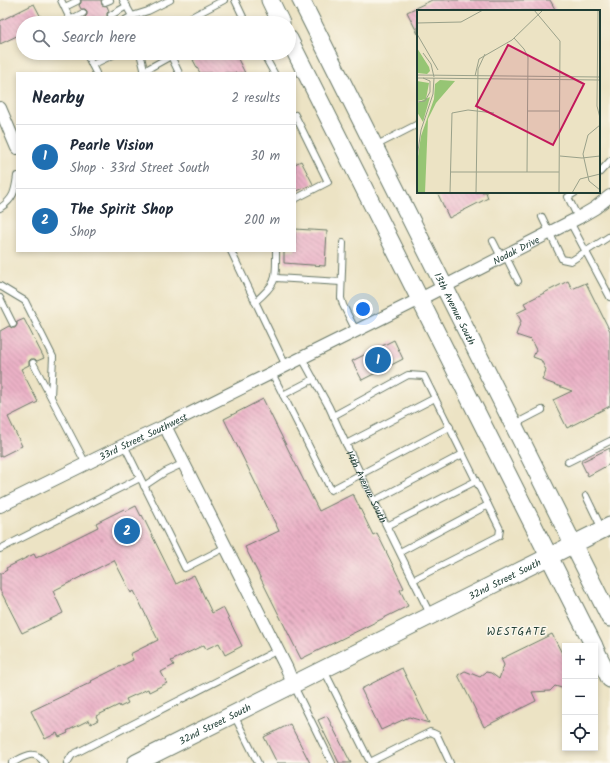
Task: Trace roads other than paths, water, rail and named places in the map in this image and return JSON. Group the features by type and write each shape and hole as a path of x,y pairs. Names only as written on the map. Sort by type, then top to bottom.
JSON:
{"main road":[{"path":"270,0 278,16"},
{"name":"13th Avenue South","path":"300,0 610,618"},
{"path":"296,53 592,643"},
{"path":"302,65 335,110 350,140 356,147 361,149 373,147"},
{"name":"32nd Street South","path":"140,762 573,544 608,529"},
{"path":"598,655 610,679"}],"street":[{"path":"0,108 16,146"},
{"name":"Nodak Drive","path":"356,331 574,220 595,208 610,196"},
{"name":"33rd Street Southwest","path":"0,506 356,331"},
{"path":"165,426 278,650 293,684"}],"lane":[{"path":"62,0 68,16"},
{"path":"123,0 131,16"},
{"path":"140,16 170,0"},
{"path":"193,16 223,0"},
{"path":"235,0 243,16"},
{"path":"64,7 77,1"},
{"path":"111,15 127,6"},
{"path":"78,16 83,13"},
{"path":"90,60 96,72"},
{"path":"92,65 102,60"},
{"path":"141,60 144,72 164,60"},
{"path":"173,60 179,72"},
{"path":"267,60 273,72"},
{"path":"296,117 328,182 296,198"},
{"path":"373,147 417,125"},
{"path":"600,172 610,160"},
{"path":"0,208 10,201 15,191 16,184"},
{"path":"574,193 568,197 574,220 587,252 610,297"},
{"path":"542,217 562,259 572,261 610,236"},
{"path":"493,241 518,281"},
{"path":"343,243 341,298 356,331"},
{"path":"231,252 286,366"},
{"path":"255,302 269,290 276,278 276,252"},
{"path":"276,278 341,282"},
{"path":"0,286 25,301 53,357 51,396"},
{"path":"0,298 14,324"},
{"name":"14th Avenue South","path":"302,358 333,416 400,552 413,580 424,619"},
{"path":"33,363 86,464"},
{"path":"272,373 331,490 450,427"},
{"path":"333,416 408,375 424,376 500,529 499,536 413,580"},
{"path":"283,395 314,379"},
{"path":"346,444 435,398"},
{"path":"513,424 542,410"},
{"path":"568,462 610,441"},
{"path":"124,445 185,568 226,547"},
{"path":"374,501 463,454"},
{"path":"144,486 165,472 184,463"},
{"path":"0,549 140,478"},
{"path":"387,526 476,481"},
{"path":"586,496 608,529"},
{"path":"400,552 488,505"},
{"path":"67,763 72,755 278,650"},
{"path":"323,669 370,762 430,732 433,732 437,735 450,763"},
{"path":"293,684 332,763"},
{"path":"234,714 258,763"},
{"path":"12,763 29,754 36,755 41,758 44,763"}],"place":[{"name":"Pearle Vision","path":"378,360"},
{"name":"The Spirit Shop","path":"127,531"}],"district":[{"name":"WESTGATE","path":"517,631"}]}
